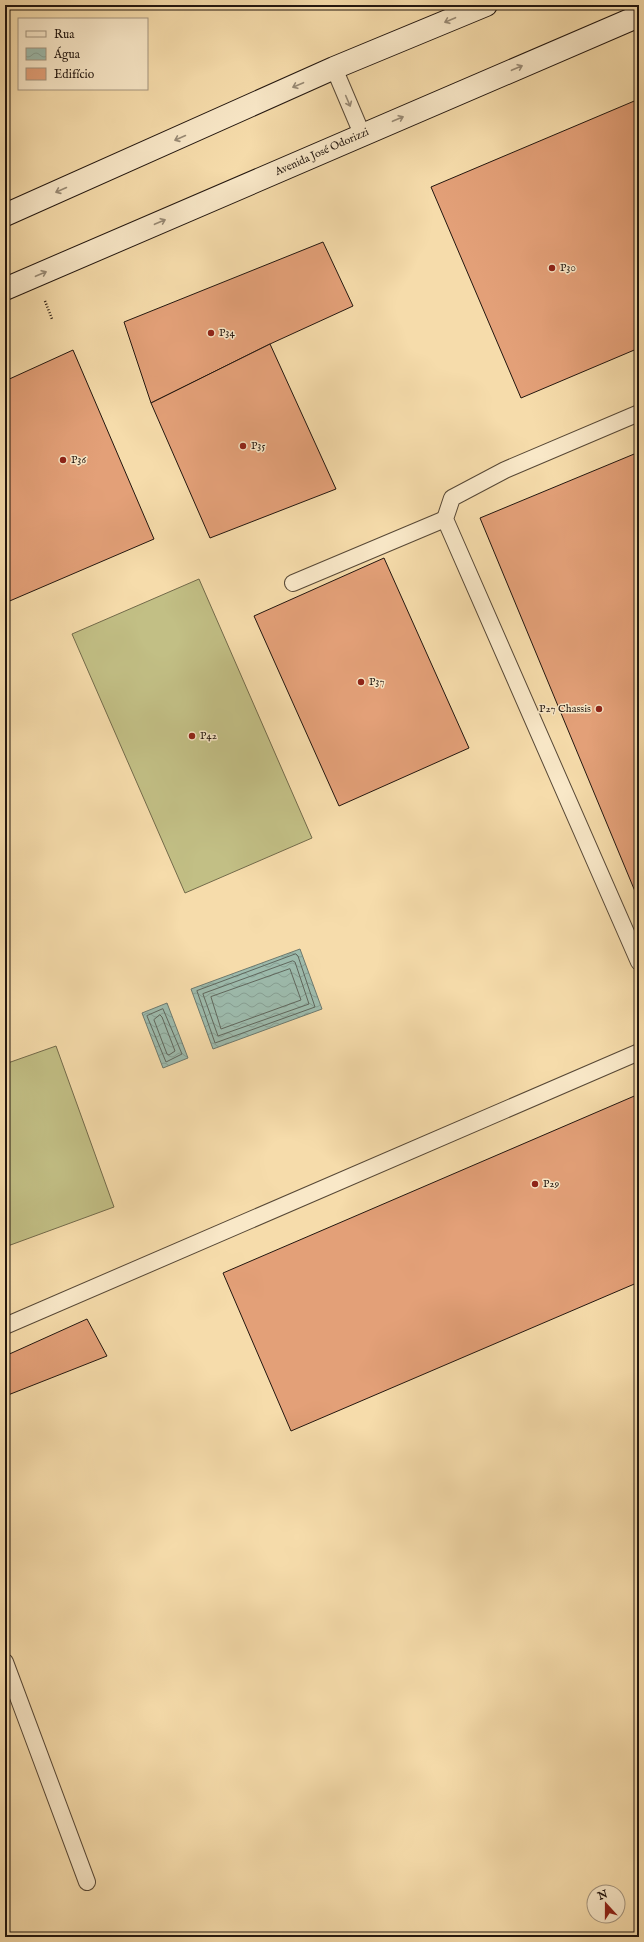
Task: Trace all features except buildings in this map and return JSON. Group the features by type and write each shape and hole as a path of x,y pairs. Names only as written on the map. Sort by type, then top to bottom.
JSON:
{"main road":[{"path":"5,215 334,68 486,5"},
{"name":"Avenida José Odorizzi","path":"5,289 639,16"}],"lane":[{"path":"334,68 362,134"},
{"path":"639,414 505,470 452,498 445,518 639,962"},
{"path":"293,583 445,518"},
{"path":"5,1326 639,1052"},
{"path":"5,1662 87,1882"}],"shaded area":[{"name":"P42","path":"199,579 312,838 185,893 72,634"},
{"path":"56,1046 114,1207 5,1247 5,1064"}],"water":[{"path":"300,949 322,1009 213,1049 191,989"},
{"path":"167,1003 188,1058 163,1068 142,1013"}],"place":[{"name":"P30","path":"552,268"},
{"name":"P34","path":"211,333"},
{"name":"P35","path":"243,446"},
{"name":"P36","path":"63,460"},
{"name":"P37","path":"361,682"},
{"name":"P27 Chassis","path":"599,709"},
{"name":"P42","path":"192,736"},
{"name":"P29","path":"535,1184"}]}
